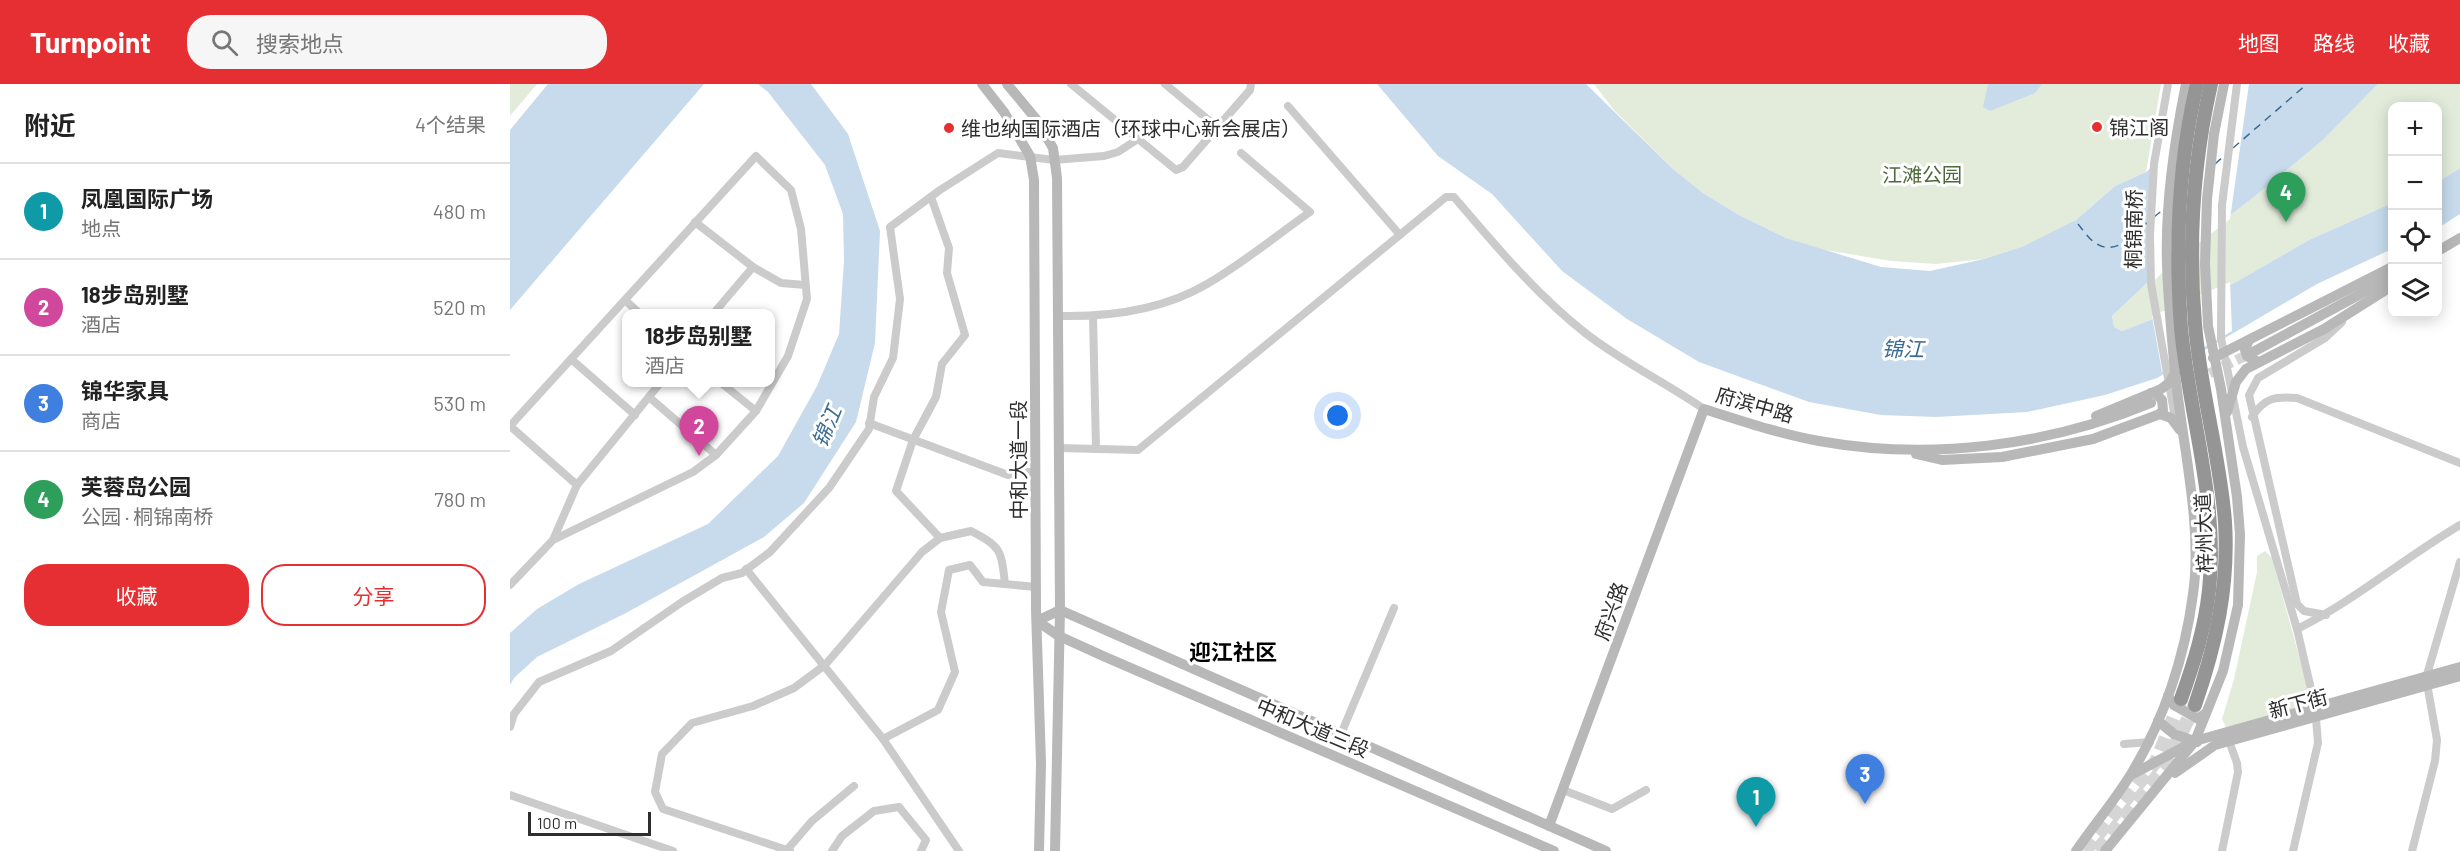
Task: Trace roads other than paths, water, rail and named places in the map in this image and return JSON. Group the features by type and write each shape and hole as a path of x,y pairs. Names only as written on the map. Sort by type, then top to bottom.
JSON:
{"highway":[{"path":"2178,371 2181,329 2178,262 2179,195 2183,153 2197,84"},
{"path":"2178,371 2191,259 2197,153 2211,84"},
{"name":"梓州大道","path":"2174,698 2204,629 2210,565 2209,518 2178,371"},
{"name":"梓州大道","path":"2178,371 2221,484 2225,522 2223,593 2201,709"}],"main road":[{"name":"中和大道一段","path":"982,84 1004,112 1030,156 1036,213 1036,587 1041,763 1039,851"},
{"path":"1007,84 1036,119 1053,148 1059,212 1060,610 1055,851"},
{"name":"桐锦南桥","path":"2178,371 2167,264 2173,155 2186,84"},
{"path":"2178,371 2182,435 2193,521 2195,565 2188,627 2174,705 2198,718 2223,671 2234,632 2241,575 2237,497 2216,354 2208,326 2206,222 2214,134 2224,84"},
{"path":"2442,249 2460,238"},
{"path":"2225,418 2232,391 2254,352 2388,269"},
{"path":"2254,352 2388,279"},
{"path":"2216,354 2254,352 2324,329 2388,289"},
{"name":"府滨中路","path":"1704,409 1817,441 1898,449 1957,449 2047,437 2125,414 2151,398 2178,371"},
{"path":"1898,449 1942,460 1964,461 2002,457 2093,439 2160,414 2163,410 2162,400 2156,394 2151,398"},
{"name":"府兴路","path":"1549,826 1704,409"},
{"path":"2160,414 2171,418 2182,435"},
{"path":"1037,621 1060,610 1606,851"},
{"name":"中和大道三段","path":"1037,621 1059,636 1554,851"},
{"name":"新下街","path":"2427,682 2460,667"},
{"name":"新下街","path":"2130,775 2195,741 2427,682 2460,676"},
{"path":"2076,851 2130,775 2150,742 2158,721 2174,698"},
{"path":"2105,851 2195,741 2201,709"},
{"name":"新下街","path":"2156,788 2191,760 2215,745 2315,712"},
{"path":"2158,721 2174,734 2215,745"}],"street":[{"path":"1071,84 1176,170 1183,167 1250,90 1251,84"},
{"path":"1165,84 1216,127"},
{"name":"桐锦南桥","path":"2168,84 2154,164 2150,235 2152,294 2165,354 2178,371"},
{"path":"2237,84 2222,205 2221,338 2216,354 2232,391 2243,447 2297,629 2315,712 2318,743 2293,851"},
{"path":"1059,448 1138,450 1400,235 1288,106"},
{"path":"510,727 514,714 539,682 611,651 682,602 722,578 747,570 770,552 829,488 868,429 874,398 893,358 900,299 890,227 998,153 1054,160 1104,156 1118,152 1138,139"},
{"path":"1059,316 1093,316 1151,307 1207,285 1310,212 1241,153"},
{"path":"577,485 510,426 756,156 791,190 801,229 806,285 807,299 788,356 775,378"},
{"path":"931,197 949,248 947,273 965,335 942,364 936,397 913,440 896,491 940,538"},
{"name":"府滨中路","path":"1400,235 1441,200 1454,197 1538,292 1584,332 1619,358 1704,409"},
{"path":"695,222 753,267 781,283 806,285"},
{"path":"717,309 753,267"},
{"path":"625,300 634,309"},
{"path":"2326,615 2304,611 2297,604 2248,395 2258,378 2325,338 2359,307"},
{"path":"1093,316 1096,449"},
{"path":"571,359 635,415"},
{"path":"2176,423 2178,371"},
{"path":"510,585 553,540 577,485 657,387"},
{"path":"726,387 756,411"},
{"path":"553,540 693,472 716,455 756,411 770,387"},
{"path":"649,397 716,455"},
{"path":"2252,417 2264,402 2271,398 2297,398 2460,463"},
{"path":"869,423 1008,475 1016,472 1036,472"},
{"path":"2297,629 2326,615 2419,549 2460,525"},
{"path":"854,786 812,821 787,851 663,810 655,792 662,754 692,723 753,706 794,688 825,665 922,552 940,538 971,531 996,544 1002,560 1005,584"},
{"path":"2412,851 2435,761 2437,740 2427,682 2460,562"},
{"path":"883,740 938,710 955,672 941,612 949,570 970,565 983,582 1036,587"},
{"path":"747,570 883,740 959,851"},
{"path":"1341,734 1394,608"},
{"path":"2222,851 2238,772 2229,741"},
{"path":"2124,744 2150,742"},
{"path":"1563,790 1612,809 1646,790"},
{"path":"510,795 673,851"},
{"path":"832,851 842,836 874,811 899,807 926,840 921,851"}],"water":[{"path":"548,84 704,84 510,310 510,130"},
{"name":"锦江","path":"758,84 811,84 848,134 880,231 875,343 856,422 804,503 764,537 626,613 537,657 514,678 510,685 510,633 537,609 579,584 708,524 778,456 817,386 839,334 844,261 843,214 825,165 768,92"},
{"name":"锦江","path":"1377,84 1586,84 1673,169 1703,193 1739,215 1786,238 1881,267 1930,271 1984,259 2024,246 2076,220 2115,186 2146,172 2209,119 2245,84 2378,84 2323,140 2167,264 2112,316 2114,327 2122,331 2189,305 2236,282 2309,240 2388,205 2388,251 2317,284 2157,378 2105,395 2027,412 1936,417 1881,415 1809,402 1699,362 1627,319 1562,271 1492,194 1438,156"},
{"path":"1988,84 2042,84 2035,93 1990,111 1983,107"},
{"path":"2460,168 2460,214 2442,225 2442,210 2442,179"}],"tunnel":[{"path":"2196,380 2255,351"},
{"path":"2085,851 2157,760 2181,699"},
{"path":"2097,851 2164,768 2195,705"}],"place":[{"name":"锦江阁","path":"2097,127"},
{"name":"维也纳国际酒店（环球中心新会展店）","path":"949,128"},
{"name":"芙蓉岛公园","path":"2286,222"},
{"name":"18步岛别墅","path":"699,456"},
{"name":"锦华家具","path":"1865,804"},
{"name":"凤凰国际广场","path":"1756,827"}],"district":[{"name":"迎江社区","path":"1233,651"}],"park label":[{"name":"江滩公园","path":"1922,174"}]}
